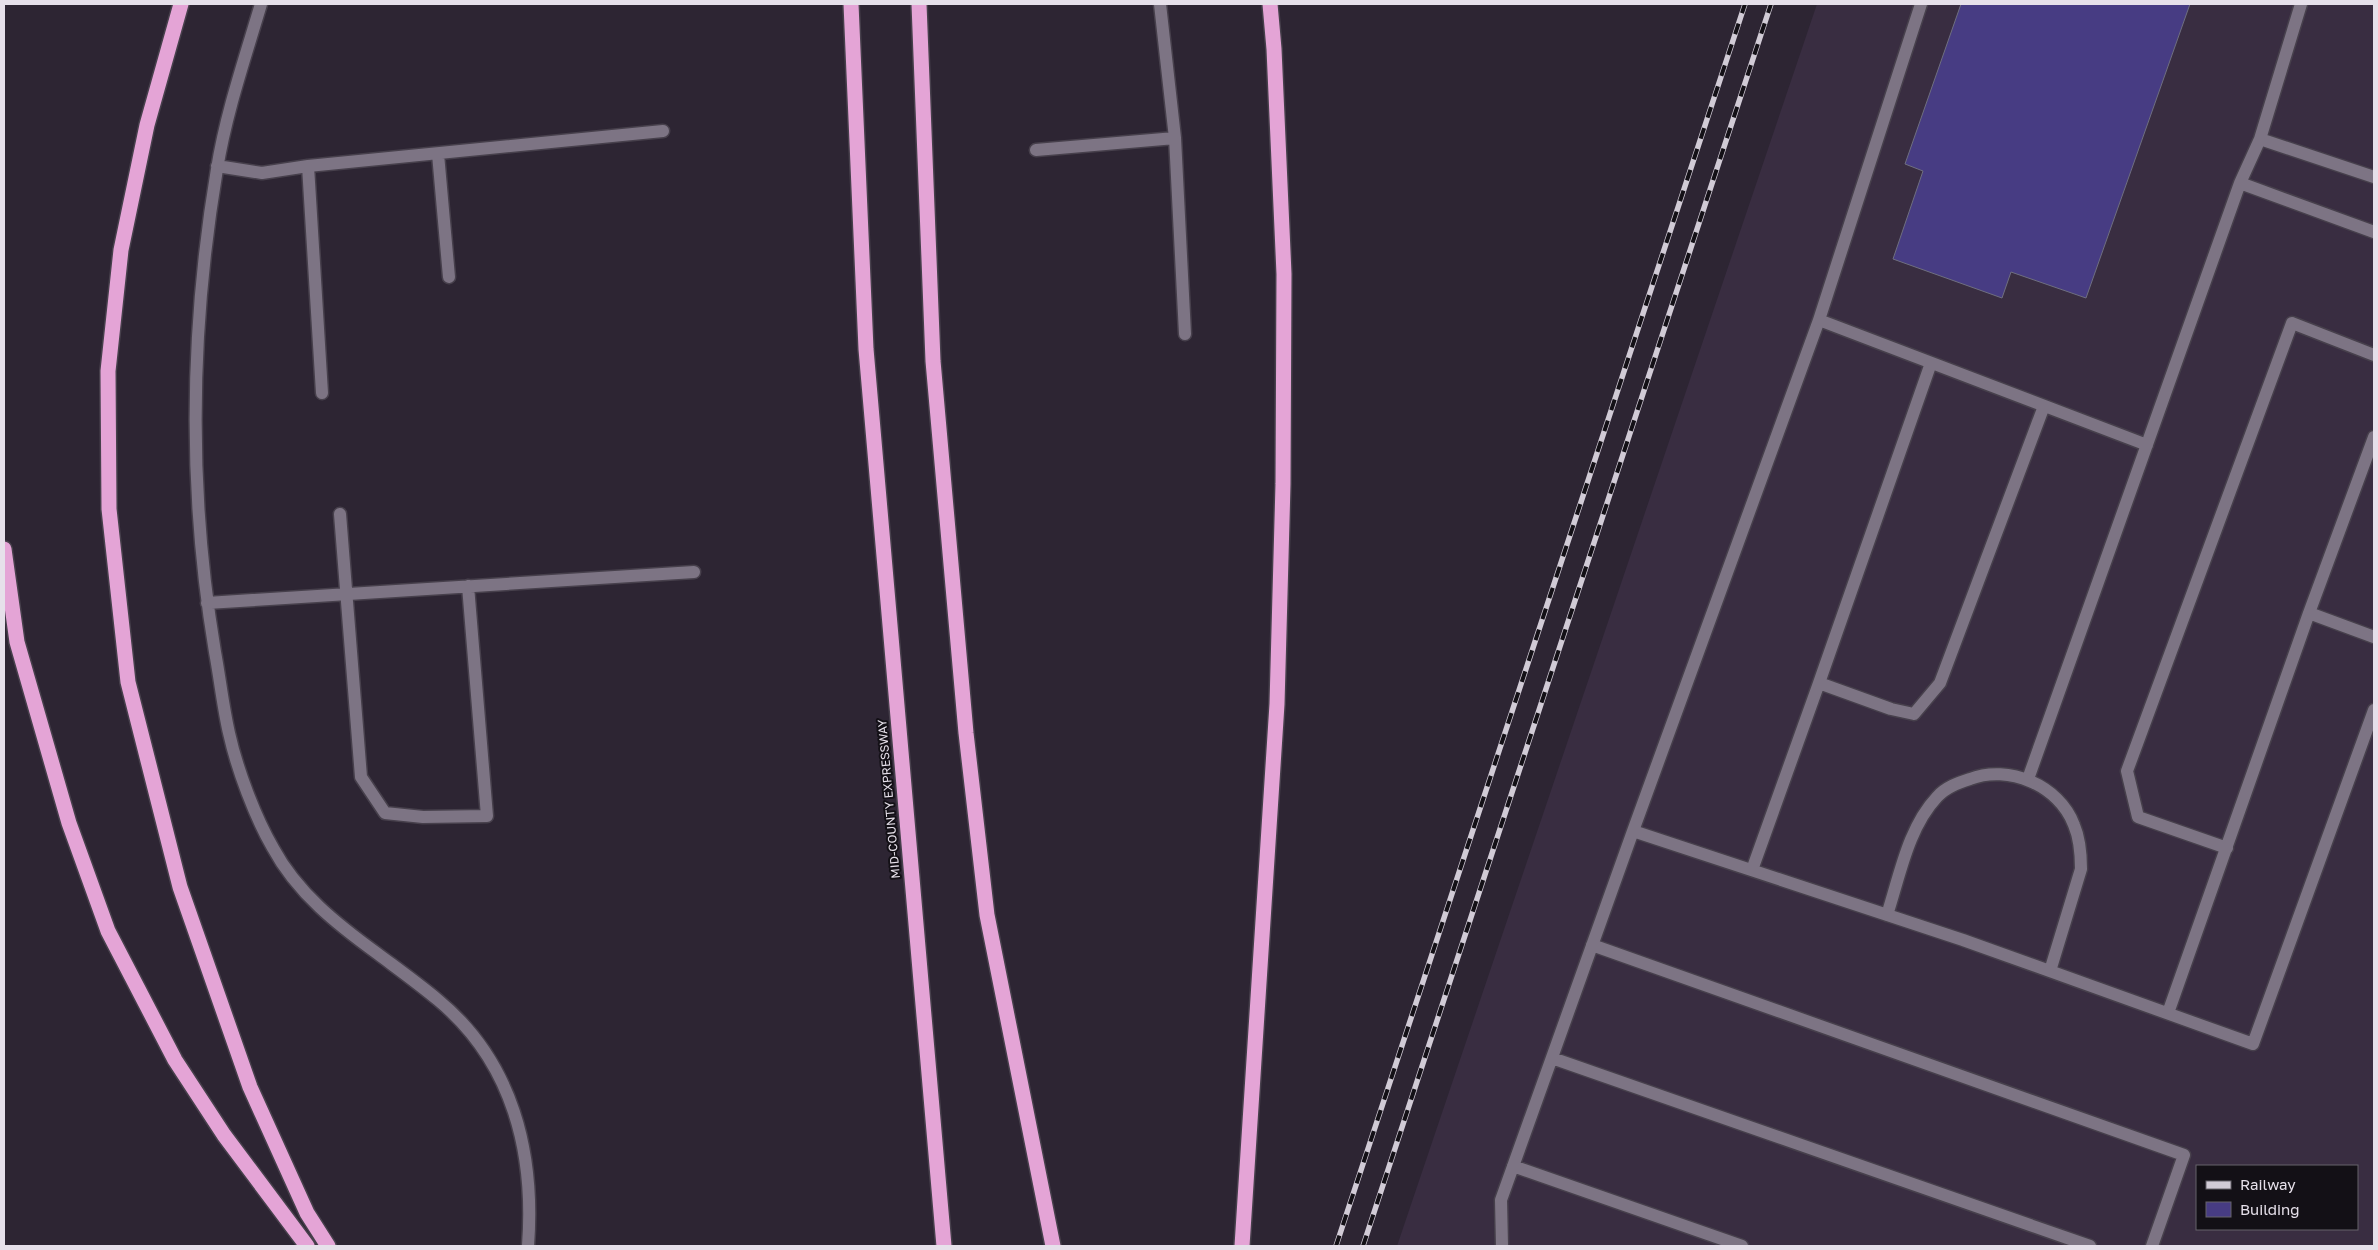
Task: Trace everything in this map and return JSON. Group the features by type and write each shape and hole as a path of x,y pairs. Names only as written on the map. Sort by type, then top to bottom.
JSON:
{"highway":[{"path":"181,4 147,125 121,250 108,371 109,509 128,682 180,887 247,1078 307,1213 328,1246"},
{"name":"MID-COUNTY EXPRESSWAY","path":"851,4 866,349 944,1246"},
{"path":"919,4 932,361 966,733 987,915 1053,1246"},
{"path":"1242,1246 1277,704 1283,484 1284,274 1274,49 1270,4"},
{"path":"4,549 17,642 69,823 108,931 175,1060 224,1135 307,1246"}],"lane":[{"path":"261,4 239,77 217,166 202,282 195,401 197,507 207,603 229,736 252,803 273,849 293,878 326,914 440,1001 463,1025 496,1070 510,1095 521,1132 529,1177 530,1215 528,1246"},
{"path":"1160,4 1175,138 1185,334"},
{"path":"1502,1246 1501,1200 1819,320 1922,4"},
{"path":"2028,779 2240,183 2260,139 2300,4"},
{"path":"217,166 262,173 308,166 663,132"},
{"path":"1036,150 1175,138"},
{"path":"2260,139 2374,177"},
{"path":"438,154 449,276"},
{"path":"308,166 322,393"},
{"path":"2240,183 2374,232"},
{"path":"1819,320 2147,445"},
{"path":"2227,848 2138,817 2127,771 2292,323 2374,354"},
{"path":"1752,870 1931,363"},
{"path":"1819,683 1891,709 1914,714 1940,683 2044,406"},
{"path":"2168,1013 2309,613 2374,436"},
{"path":"340,514 361,777 385,813 422,817 487,816 468,586"},
{"path":"207,603 694,572"},
{"path":"2309,613 2374,637"},
{"path":"1633,831 1887,915 2253,1044 2374,710"},
{"path":"1887,915 1919,819 1938,796 1952,785 1980,775 1999,774 2028,779 2044,788 2066,809 2074,824 2081,854 2081,869 2050,971"},
{"path":"1592,945 2184,1155 2152,1246"},
{"path":"1552,1058 2090,1246"},
{"path":"1513,1166 1742,1246"}],"shaded area":[{"path":"1817,4 2374,4 2374,1246 1397,1246"}],"building":[{"path":"1961,4 2190,4 2086,298 2011,272 2002,298 1893,259 1923,171 1905,164"}],"railway":[{"path":"1336,1246 1745,4"},
{"path":"1363,1246 1771,4"}]}
